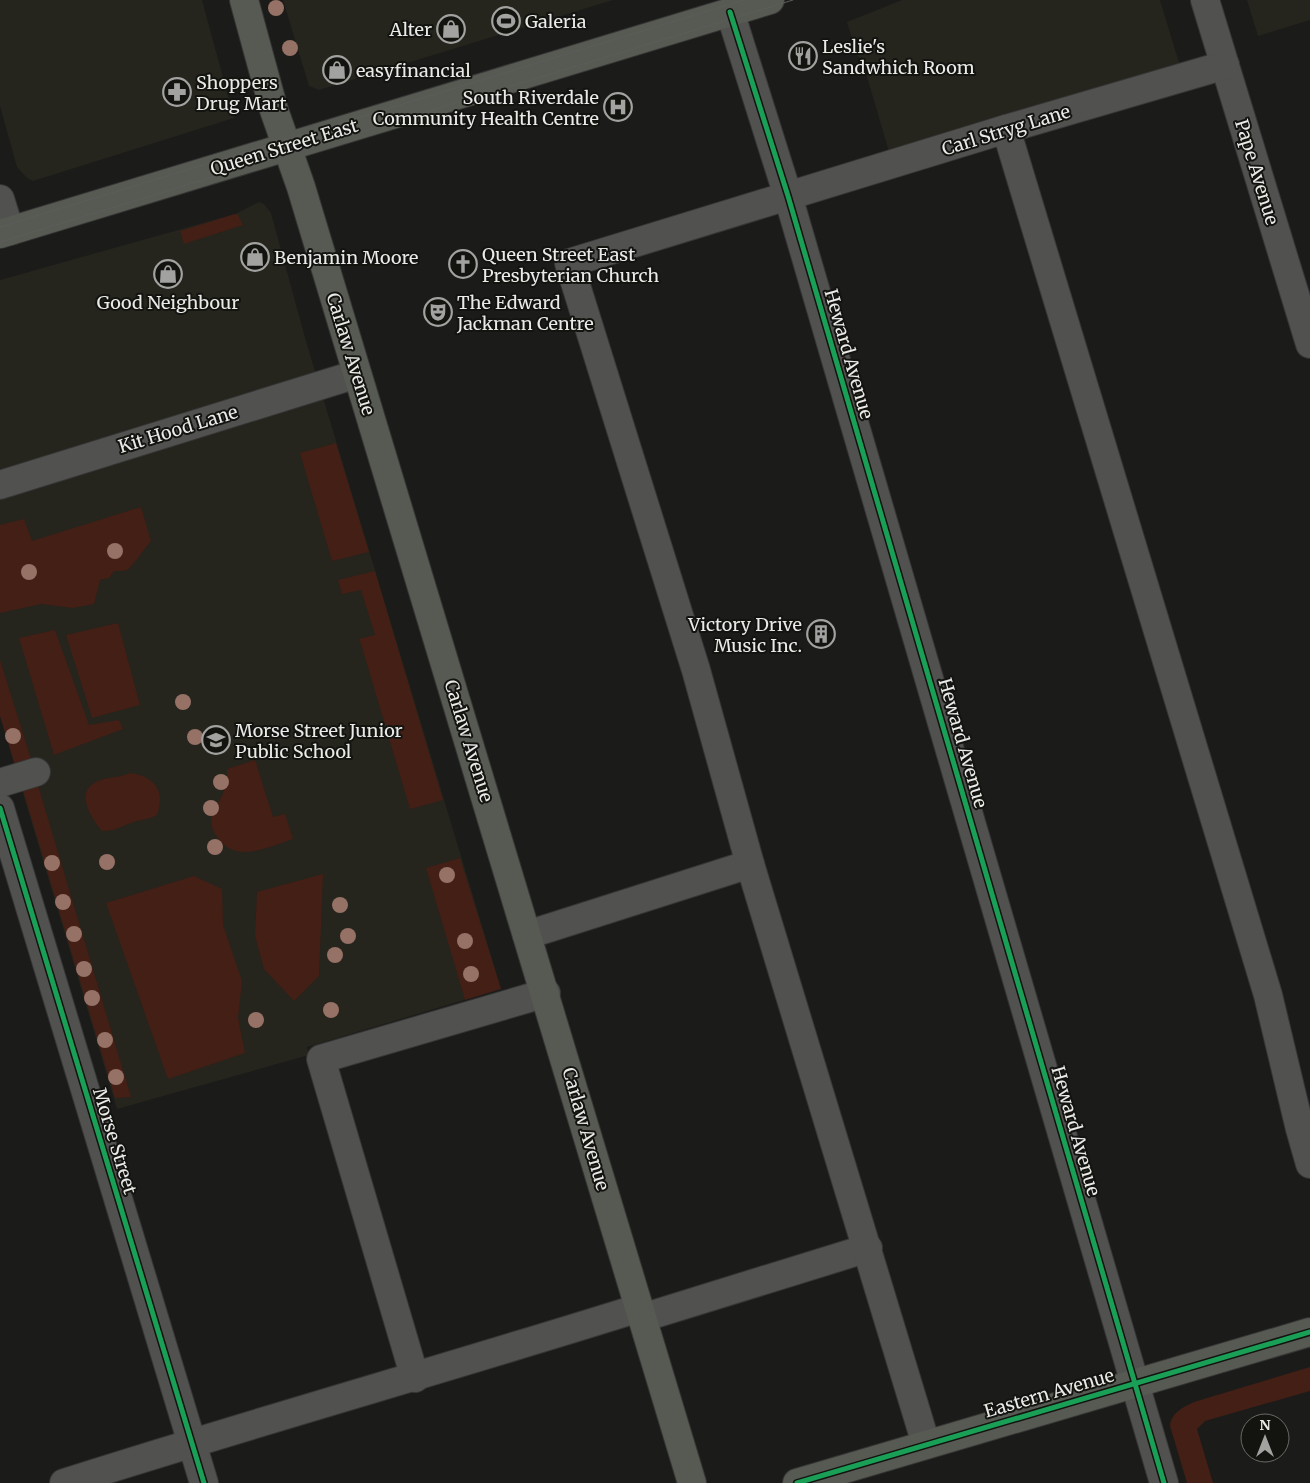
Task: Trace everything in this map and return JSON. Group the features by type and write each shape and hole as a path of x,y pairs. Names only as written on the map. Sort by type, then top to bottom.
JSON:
{"main road":[{"name":"Carlaw Avenue","path":"244,0 274,110 287,146 546,993 692,1483"},
{"name":"Queen Street East","path":"5,233 767,0"},
{"name":"Eastern Avenue","path":"797,1483 1310,1332"}],"street":[{"name":"Pape Avenue","path":"1205,0 1310,344"},
{"name":"Heward Avenue","path":"730,12 788,196 1164,1483"},
{"name":"Carl Stryg Lane","path":"750,864 696,670 569,263 1006,129 1225,65"},
{"path":"1006,129 1268,995 1305,1128 1310,1164"},
{"path":"0,199 5,233"},
{"name":"Kit Hood Lane","path":"0,484 357,374"},
{"path":"0,784 36,772"},
{"name":"Morse Street","path":"0,808 204,1483"},
{"path":"527,935 750,864 926,1444"},
{"path":"416,1378 321,1059 546,993"},
{"path":"64,1483 192,1442 868,1248"}],"shaded area":[{"path":"0,0 202,0 234,118 33,181 27,178 17,167 0,106"},
{"path":"283,0 613,0 319,90 309,86"},
{"path":"902,0 1160,0 1180,66 890,155 862,60 857,55 847,22"},
{"path":"1247,0 1310,0 1310,20 1258,36"},
{"name":"Morse Street Junior Public School","path":"259,202 264,204 271,213 306,341 501,989 307,1047 309,1055 117,1109 0,716 0,280 235,214"},
{"path":"235,214 238,215 243,225 184,244 180,231"},
{"path":"336,443 369,552 332,561 300,453"},
{"path":"141,507 151,541 129,569 114,571 109,578 100,580 94,604 73,608 41,604 0,613 0,525 24,519 32,541"},
{"path":"375,571 443,800 410,809 359,639 375,635 361,590 342,594 338,580"},
{"path":"118,623 140,705 92,718 66,635"},
{"path":"55,630 89,725 119,720 123,729 54,755 19,638"},
{"path":"0,660 31,759 15,765 0,716"},
{"path":"255,760 273,817 285,814 293,839 263,849 243,852 225,846 215,834 211,820 225,788 227,769"},
{"path":"130,773 146,778 156,786 160,799 157,815 115,829 102,831 88,810 86,795 88,788 104,779"},
{"path":"37,782 131,1097 115,1098 22,787"},
{"path":"460,858 501,989 465,1000 426,868"},
{"path":"323,874 319,976 294,1001 264,969 255,936 257,892"},
{"path":"194,876 222,889 223,925 242,981 238,1018 245,1053 168,1079 106,903"},
{"path":"1310,1367 1310,1391 1205,1421 1197,1429 1213,1483 1187,1483 1170,1426 1173,1417 1178,1411 1194,1402"}],"tram line":[{"path":"0,227 744,0"},
{"path":"0,242 793,0"}],"cycle path":[{"path":"730,12 788,196 1164,1483"},
{"path":"0,808 204,1483"},
{"path":"797,1483 1310,1332"}],"place":[{"name":"Galeria","path":"506,21"},
{"name":"Alter","path":"451,29"},
{"name":"Leslie's Sandwhich Room","path":"803,56"},
{"name":"easyfinancial","path":"337,70"},
{"name":"Shoppers Drug Mart","path":"177,92"},
{"name":"South Riverdale Community Health Centre","path":"618,107"},
{"name":"Benjamin Moore","path":"255,257"},
{"name":"Queen Street East Presbyterian Church","path":"463,264"},
{"name":"Good Neighbour","path":"168,274"},
{"name":"The Edward Jackman Centre","path":"438,312"},
{"name":"Victory Drive Music Inc.","path":"821,634"},
{"name":"Morse Street Junior Public School","path":"216,740"}]}
